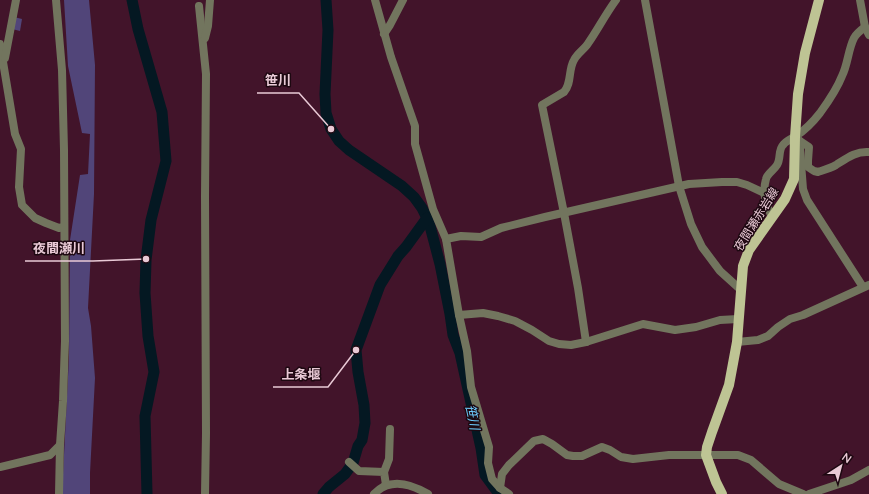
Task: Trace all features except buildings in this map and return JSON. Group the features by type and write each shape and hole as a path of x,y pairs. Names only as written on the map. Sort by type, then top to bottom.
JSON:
{"main road":[{"name":"夜間瀬赤岩線","path":"706,455 712,432 729,385 737,342 743,266 749,250 785,199 794,179 798,94 804,60 819,0"},
{"path":"706,455 722,494"}],"street":[{"path":"4,63 16,0"},
{"path":"56,0 63,82 64,150 65,341 60,445 60,494"},
{"path":"204,47 208,26 210,0"},
{"path":"375,0 390,57 415,126 415,144 433,209 446,239 467,351 471,387 489,447 488,463 492,479 508,494"},
{"path":"384,34 403,0"},
{"path":"586,342 578,288 542,105 564,92 568,86 572,64 575,58 586,47 616,0"},
{"path":"645,0 679,186 691,224 702,247 720,271 742,290"},
{"path":"860,0 865,27 869,35"},
{"path":"200,6 206,74 204,196 206,433 205,494"},
{"path":"772,218 767,208 764,193 766,178 778,164 781,146 786,142 797,139 819,114 842,77 854,38 865,27"},
{"path":"0,44 15,134 21,149 19,187 22,205 34,218 60,228 64,227"},
{"path":"797,139 809,147 808,167 818,172 835,165 845,158 856,154 869,152"},
{"path":"737,342 758,340 768,336 790,319 866,286 808,200 803,189 800,150 797,139"},
{"path":"446,239 461,236 481,237 501,228 689,184 737,182 764,193"},
{"path":"459,314 483,313 515,321 549,341 559,344 586,342 643,324 675,330 696,327 720,320 738,319"},
{"path":"386,485 384,472 390,459 390,429"},
{"path":"500,488 502,474 509,466 534,441 543,439 567,455 573,456 582,456 602,447 621,457 633,459 669,455 738,455 751,460 779,484 803,494"},
{"path":"0,467 50,455 60,445"},
{"path":"352,465 359,471 384,472"},
{"path":"809,494 851,480 869,470"},
{"path":"374,494 386,485 402,484 418,488 428,494"}],"shaded area":[{"path":"64,0 89,0 95,65 94,194 88,308 95,378 90,494 62,494 69,357 70,240 80,175 88,174 90,134 82,133 68,66"},
{"path":"14,17 22,19 20,31 12,29"}],"waterway":[{"path":"132,0 138,29 162,112 166,161 151,220 146,260 145,293 148,336 154,372 145,416 147,494"},
{"name":"笹川","path":"326,0 328,30 325,94 326,113 331,129 339,141 349,150 402,186 414,197 427,218 440,264 453,335 460,353 481,448 485,475 499,494"},
{"path":"323,494 345,474 353,463 358,446 362,440 365,423 364,405 356,350 380,285 398,256 427,218"}],"place":[{"name":"笹川","path":"331,129"},
{"name":"夜間瀬川","path":"146,259"},
{"name":"上条堰","path":"356,350"}]}
